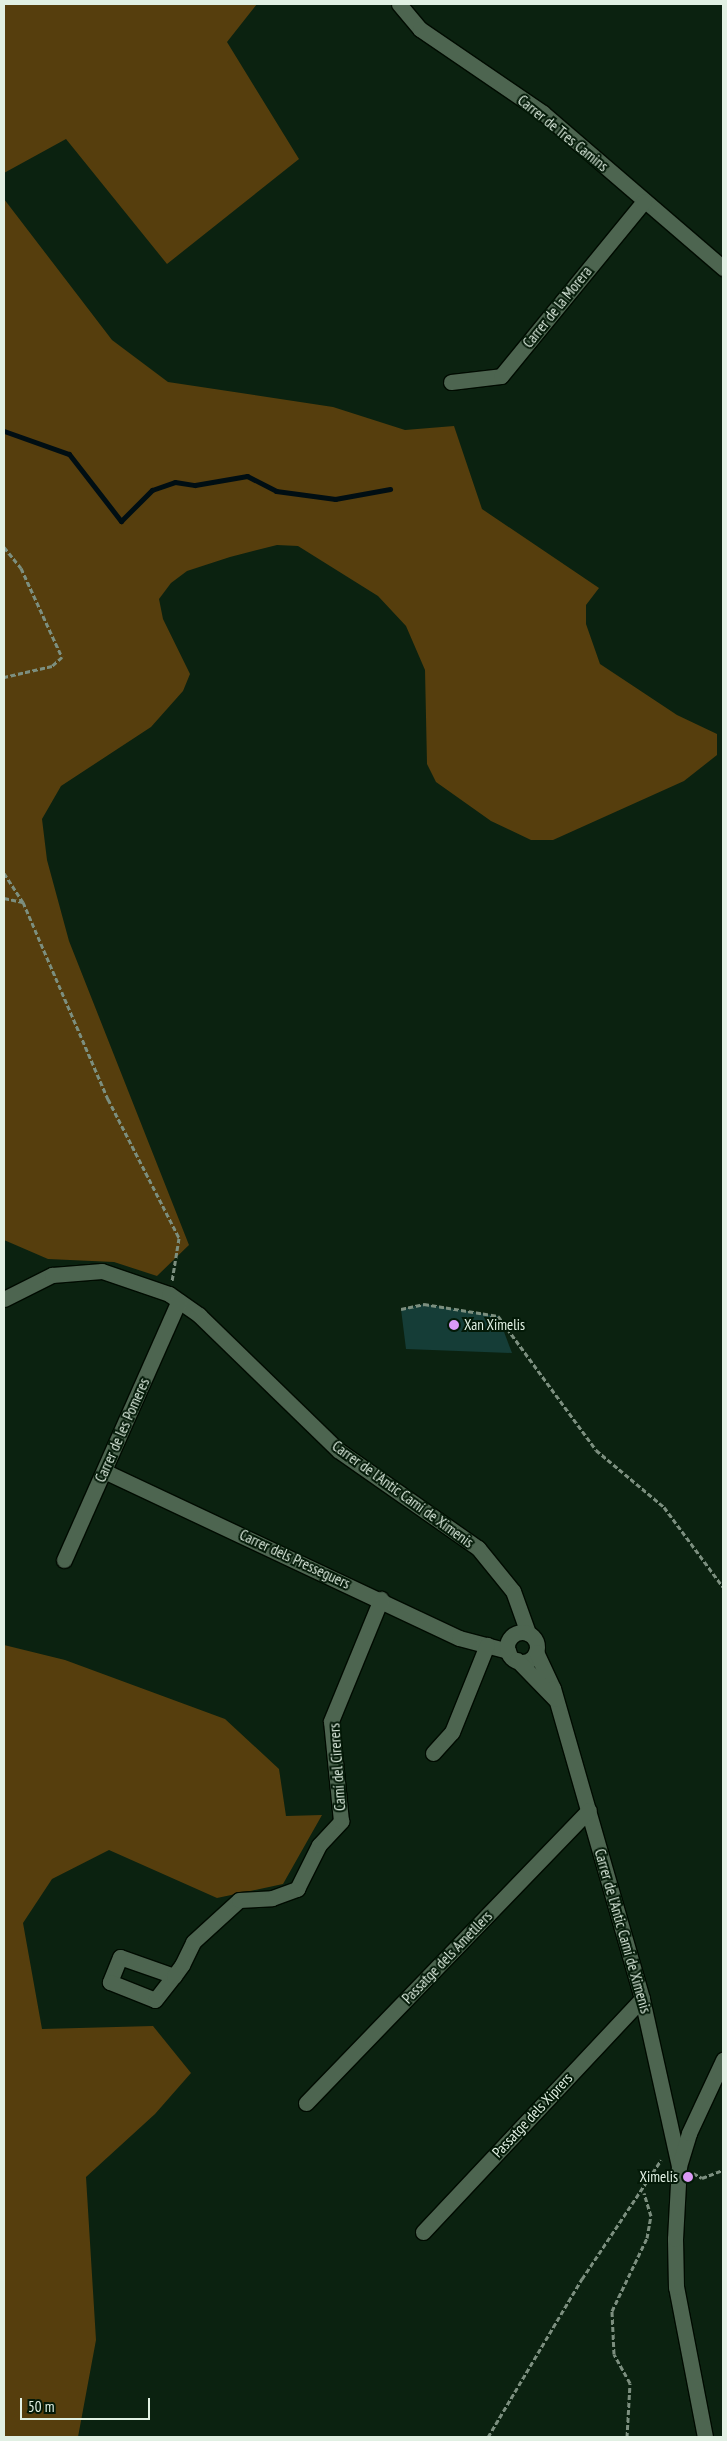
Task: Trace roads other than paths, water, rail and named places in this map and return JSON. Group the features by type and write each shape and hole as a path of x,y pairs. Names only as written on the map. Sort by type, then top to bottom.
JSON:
{"street":[{"name":"Carrer de Tres Camins","path":"399,4 420,29 543,114 723,268"},
{"name":"Carrer de la Morera","path":"451,382 501,376 644,200"},
{"path":"4,1299 52,1275 102,1271 174,1297"},
{"name":"Carrer de les Pomeres","path":"64,1560 104,1471 174,1297"},
{"name":"Carrer de l'Antic Camí de Ximenis","path":"174,1297 338,1450 478,1548 512,1592 520,1608 528,1633 534,1639 536,1652 555,1699 589,1810 642,1999 679,2166"},
{"name":"Carrer dels Presseguers","path":"104,1471 381,1599 459,1638 487,1645 511,1646"},
{"path":"512,1592 511,1646 526,1661 536,1652"},
{"name":"Camí del Cirerers","path":"174,1976 193,1942 239,1900 272,1898 297,1889 319,1845 341,1821 331,1720 381,1599"},
{"path":"511,1646 528,1633"},
{"path":"433,1753 452,1732 487,1645"},
{"name":"Carrer de l'Antic Camí de Ximenis","path":"511,1646 555,1699"},
{"name":"Passatge dels Ametllers","path":"306,2104 589,1810"},
{"name":"Passatge dels Xiprers","path":"423,2232 642,1999"},
{"path":"705,2437 676,2287 679,2166 689,2133 723,2060"}],"waterway":[{"path":"4,431 69,454 121,521 152,490 175,482 195,485 247,476 276,491 335,499 390,489"}],"place":[{"name":"Xan Ximelis","path":"454,1325"},
{"name":"Ximelis","path":"688,2177"}]}
